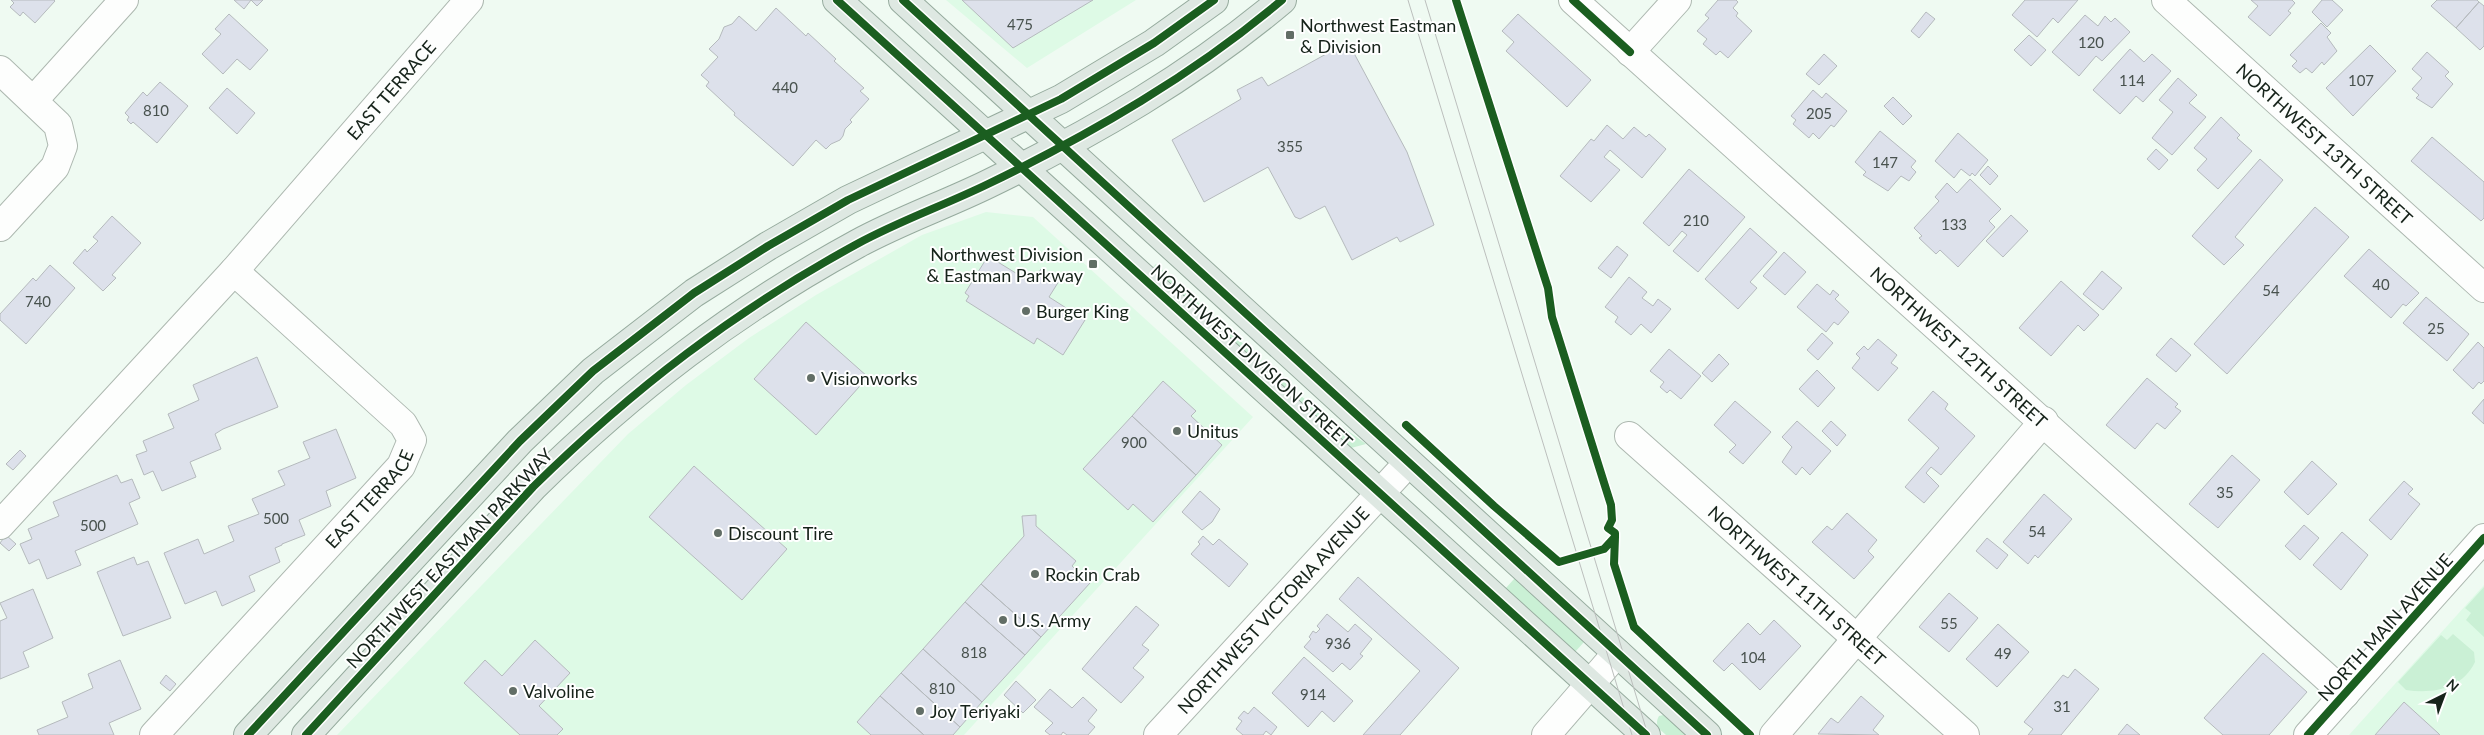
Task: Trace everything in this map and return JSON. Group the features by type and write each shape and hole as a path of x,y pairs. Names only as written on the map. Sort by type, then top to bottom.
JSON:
{"main road":[{"name":"NORTHWEST DIVISION STREET","path":"837,0 1646,735"},
{"name":"NORTHWEST DIVISION STREET","path":"904,0 1707,735"},
{"name":"NORTHWEST EASTMAN PARKWAY","path":"248,735 476,487 593,371 694,293 768,246 848,200 1061,100 1154,43 1214,0"},
{"name":"NORTHWEST EASTMAN PARKWAY","path":"306,735 533,487 567,454 660,372 710,334 796,278 858,243 1022,167 1092,131 1176,79 1220,49 1282,0"}],"street":[{"path":"33,101 124,0"},
{"name":"EAST TERRACE","path":"0,525 234,271 469,0"},
{"name":"NORTHWEST 12TH STREET","path":"1573,0 2044,421 2345,694"},
{"path":"1630,52 1677,0"},
{"name":"NORTHWEST 13TH STREET","path":"2166,0 2484,288"},
{"path":"0,70 58,125 63,146 55,167 0,227"},
{"name":"EAST TERRACE","path":"154,735 401,466 412,440 403,424 234,271"},
{"path":"1774,735 2044,421"},
{"name":"NORTHWEST 11TH STREET","path":"1629,436 1965,735"},
{"name":"NORTHWEST VICTORIA AVENUE","path":"1158,735 1408,463"},
{"name":"NORTH MAIN AVENUE","path":"2308,735 2484,538"},
{"path":"1546,735 1617,653"}],"shaded area":[{"path":"946,0 1136,0 1027,68"},
{"path":"986,212 1033,217 1253,417 964,735 337,735 628,434 686,385 749,338 816,295 922,235"},
{"path":"1156,264 1298,394 1366,444 1351,448 1153,267"},
{"path":"1515,578 1584,642 1575,652 1505,589"},
{"path":"2484,585 2484,735 2349,735"},
{"path":"2484,587 2484,637 2466,620 2471,613 2465,608"},
{"path":"2453,634 2474,652 2475,662 2469,671 2455,684 2446,688 2426,691 2406,690 2398,682 2441,635 2447,640"},
{"path":"1663,715 1688,735 1666,735 1659,729 1657,724 1659,716"}],"building":[{"path":"11,0 55,1 35,23 23,12 20,16 10,7 14,3"},
{"path":"234,0 251,0 244,9"},
{"path":"251,0 263,0 257,6"},
{"path":"962,0 1093,0 1013,48"},
{"path":"1718,0 1736,0 1738,2 1733,8 1738,13 1736,16 1752,31 1728,58 1720,51 1716,55 1703,44 1707,39 1697,31 1709,18 1705,15"},
{"path":"2025,0 2078,0 2058,23 2053,18 2037,37 2012,15"},
{"path":"2251,0 2292,0 2295,3 2288,11 2291,13 2270,36 2248,17 2258,6"},
{"path":"2322,0 2332,0 2343,10 2327,27 2312,12"},
{"path":"2437,0 2477,0 2479,2 2456,28 2431,6"},
{"path":"2479,2 2484,6 2484,46 2480,50 2456,28"},
{"path":"776,8 806,36 808,33 836,59 834,61 864,88 860,91 869,99 850,120 852,122 845,129 840,140 831,144 826,149 816,140 793,166 734,115 735,113 706,86 709,82 701,75 718,57 709,49 719,39 724,27 732,24 739,16 756,31"},
{"path":"1926,12 1935,19 1919,38 1911,31"},
{"path":"229,14 268,50 250,70 237,59 223,74 202,54 221,34 215,29"},
{"path":"1518,14 1591,80 1567,107 1506,51 1514,42 1502,31"},
{"path":"2085,15 2098,26 2105,16 2111,22 2115,18 2130,32 2102,61 2096,56 2079,76 2052,52"},
{"path":"2321,23 2331,33 2327,37 2337,51 2324,65 2322,62 2312,73 2306,68 2300,73 2292,66 2297,61 2290,55"},
{"path":"2029,35 2046,50 2031,66 2014,50"},
{"path":"1348,42 1407,152 1434,225 1400,242 1397,237 1352,260 1325,206 1300,219 1295,217 1268,167 1204,202 1172,140 1241,99 1237,90 1262,77 1268,86"},
{"path":"2370,45 2396,71 2353,116 2326,88"},
{"path":"2130,49 2144,62 2152,54 2171,71 2143,102 2136,96 2120,114 2093,90"},
{"path":"2427,52 2449,72 2445,76 2453,84 2432,108 2416,98 2419,95 2412,89 2422,78 2412,69"},
{"path":"1824,54 1837,66 1819,85 1806,74"},
{"path":"2178,78 2197,95 2189,103 2206,117 2172,155 2152,138 2173,112 2159,100"},
{"path":"160,82 188,106 157,143 133,122 131,124 127,120 129,117 125,113 143,92 147,96"},
{"path":"227,88 255,113 237,134 209,108"},
{"path":"1813,90 1822,98 1826,93 1847,111 1834,127 1831,125 1819,139 1813,133 1809,138 1793,124 1796,120 1791,116"},
{"path":"1893,97 1912,116 1903,125 1884,106"},
{"path":"2221,117 2240,135 2237,138 2252,151 2218,189 2197,170 2207,159 2194,148"},
{"path":"1607,125 1623,139 1634,127 1646,137 1649,134 1666,149 1642,178 1610,150 1604,157 1620,170 1591,202 1560,176 1591,139 1594,141"},
{"path":"1880,131 1916,161 1911,167 1916,172 1909,181 1901,176 1888,191 1863,175 1866,172 1855,162"},
{"path":"1958,133 1988,160 1975,176 1972,173 1970,176 1961,169 1954,178 1935,161"},
{"path":"2432,137 2484,182 2484,218 2481,221 2411,161"},
{"path":"2156,149 2168,160 2159,170 2147,159"},
{"path":"2260,159 2283,180 2235,237 2244,245 2224,265 2192,236"},
{"path":"1988,166 1998,176 1990,185 1980,175"},
{"path":"1689,169 1745,217 1698,272 1673,251 1687,235 1682,231 1669,246 1643,223"},
{"path":"1970,179 2001,209 1989,221 1995,227 1958,267 1940,250 1936,254 1919,238 1922,236 1914,228 1939,201 1935,197 1947,183 1957,193"},
{"path":"2315,207 2349,237 2227,374 2194,344"},
{"path":"2011,215 2028,231 2003,257 1986,241"},
{"path":"112,216 141,243 112,275 116,278 103,291 73,263 85,249 87,252 98,241 93,237"},
{"path":"1750,228 1777,252 1750,282 1757,288 1738,309 1705,279"},
{"path":"1617,246 1628,255 1611,278 1598,268"},
{"path":"2369,249 2419,293 2406,306 2403,304 2391,318 2344,276"},
{"path":"1784,252 1806,272 1785,295 1763,276"},
{"name":"Burger King","path":"988,256 1032,283 1041,269 1059,281 1049,297 1085,320 1063,355 1037,338 1034,344 966,301 969,296 965,293"},
{"path":"50,265 75,288 26,344 0,320 0,314 33,278 36,281"},
{"path":"2102,271 2122,288 2103,310 2083,294"},
{"path":"1629,277 1647,292 1642,298 1653,306 1658,299 1671,309 1651,333 1641,324 1631,335 1615,322 1618,317 1605,307"},
{"path":"2061,281 2099,315 2084,331 2078,325 2051,356 2019,328"},
{"path":"1817,284 1830,295 1833,290 1839,295 1835,299 1849,312 1838,325 1834,322 1826,332 1797,307"},
{"path":"2426,297 2469,334 2447,361 2403,323"},
{"name":"Visionworks","path":"806,322 868,377 816,435 754,379"},
{"path":"1822,333 1833,343 1818,360 1807,350"},
{"path":"2171,338 2191,355 2176,372 2156,355"},
{"path":"1878,339 1897,355 1891,363 1898,368 1878,391 1852,368 1860,358 1856,354 1864,346 1868,350"},
{"path":"2478,342 2484,348 2484,381 2481,384 2479,382 2473,389 2453,370"},
{"path":"1669,349 1701,376 1681,399 1670,390 1667,393 1660,387 1664,382 1650,371"},
{"path":"1719,354 1729,364 1712,382 1702,373"},
{"path":"257,357 278,407 215,434 221,449 190,462 196,477 162,491 153,471 144,475 136,455 147,451 143,441 174,428 168,414 199,400 193,385"},
{"path":"1817,370 1835,388 1818,407 1799,389"},
{"path":"2147,378 2178,404 2175,407 2181,411 2165,429 2157,423 2135,449 2106,425"},
{"name":"Unitus","path":"1163,381 1196,411 1191,416 1222,445 1196,475 1132,416"},
{"path":"1933,391 1948,404 1945,409 1975,436 1941,475 1931,467 1926,473 1939,486 1924,503 1905,487 1939,448 1908,420"},
{"path":"2484,399 2484,424 2472,413"},
{"path":"1735,401 1771,432 1743,464 1729,452 1736,445 1714,425"},
{"path":"1132,416 1196,475 1153,522 1133,504 1128,510 1083,469"},
{"path":"1797,421 1831,451 1810,475 1802,467 1796,475 1782,462 1792,447 1782,437"},
{"path":"1831,421 1846,435 1837,446 1822,431"},
{"path":"336,429 356,478 326,491 331,506 299,520 305,535 275,548 280,562 249,576 255,591 222,606 216,591 185,604 164,553 198,539 204,554 234,541 228,526 259,514 252,499 285,485 278,471 310,458 303,442"},
{"path":"20,450 26,456 13,470 6,464"},
{"path":"2232,455 2260,480 2218,528 2189,504"},
{"path":"2312,461 2337,484 2308,515 2284,492"},
{"name":"Discount Tire","path":"694,466 787,549 742,600 649,517"},
{"path":"117,475 121,483 132,479 140,498 129,503 138,524 75,551 81,565 47,579 39,559 29,564 20,544 32,539 28,529 59,516 53,502"},
{"path":"2404,481 2413,489 2408,494 2420,504 2391,540 2369,520"},
{"path":"1200,491 1220,509 1212,522 1202,530 1182,512"},
{"path":"2044,494 2072,519 2038,558 2035,555 2028,564 2003,542"},
{"path":"1847,513 1877,540 1868,551 1874,557 1854,579 1812,542 1827,526 1832,530"},
{"name":"Rockin Crab","path":"1036,515 1036,526 1076,561 1072,566 1090,583 1041,637 981,584 1024,536 1022,516"},
{"path":"2304,525 2319,538 2300,560 2285,546"},
{"path":"2342,532 2368,555 2341,590 2313,565"},
{"path":"6,535 16,544 9,551 0,543"},
{"path":"1203,536 1213,545 1219,539 1248,564 1229,587 1191,554 1200,544 1198,542"},
{"path":"1987,538 2008,555 1997,569 1976,551"},
{"path":"134,557 137,565 148,561 171,618 123,636 97,572"},
{"path":"1358,577 1459,668 1400,735 1363,735 1420,671 1339,599"},
{"name":"U.S. Army","path":"981,584 1041,637 1025,655 965,602"},
{"path":"33,589 53,638 23,652 29,667 0,679 0,621 7,618 0,603"},
{"path":"1949,593 1978,618 1949,652 1919,627"},
{"path":"965,602 1025,655 982,702 923,649"},
{"path":"1136,606 1159,625 1142,645 1149,650 1133,668 1144,677 1121,703 1082,669"},
{"path":"1327,614 1348,632 1355,624 1372,639 1360,654 1363,656 1350,670 1342,663 1333,672 1304,647 1311,639 1309,637 1313,631 1316,633 1320,629 1317,626"},
{"path":"1774,620 1801,646 1760,690 1732,663 1724,671 1713,661 1748,623 1760,635"},
{"path":"1998,624 2029,652 1997,687 1966,659"},
{"name":"Valvoline","path":"535,640 570,673 539,706 563,729 557,735 520,735 464,683 485,660 502,676"},
{"path":"923,649 982,702 960,727 901,673"},
{"path":"2263,653 2307,692 2269,735 2223,735 2204,718"},
{"path":"1304,657 1353,701 1334,722 1322,711 1308,727 1272,693"},
{"path":"120,660 141,709 109,723 114,735 39,735 37,730 68,717 62,702 93,688 88,674"},
{"path":"2075,669 2099,689 2061,735 2028,735 2033,729 2024,722 2063,675 2068,678"},
{"name":"Joy Teriyaki","path":"901,673 960,727 953,735 924,735 880,696"},
{"path":"166,675 176,684 170,691 160,683"},
{"path":"1016,681 1036,700 1023,713 1004,695"},
{"path":"1050,689 1072,708 1083,697 1097,710 1088,721 1095,727 1088,735 1067,735 1063,732 1061,735 1050,735 1045,731 1053,723 1034,707"},
{"path":"880,696 924,735 871,735 857,722"},
{"path":"1861,696 1884,716 1873,730 1879,735 1818,734 1831,718 1838,723"},
{"path":"2404,702 2438,733 2440,735 2375,735"},
{"path":"1254,707 1277,727 1271,735 1266,731 1263,735 1243,735 1236,729 1242,721 1238,718 1244,711 1248,714"},
{"path":"2127,724 2140,735 2118,735"}],"tram line":[{"path":"1408,0 1632,735"},
{"path":"1425,0 1648,735"}],"cycle path":[{"path":"837,0 1646,735"},
{"path":"903,0 1707,735"},
{"path":"248,735 520,441 593,371 694,293 768,246 848,200 1061,99 1154,43 1214,0"},
{"path":"306,735 533,487 609,417 686,354 769,296 857,244 972,192 1027,165 1104,123 1178,78 1282,0"},
{"path":"1406,425 1494,506 1559,562 1604,549 1615,537 1615,533 1608,528 1612,520 1611,505 1552,317 1548,288 1456,0"},
{"path":"1573,0 1630,52"},
{"path":"1615,537 1614,564 1634,627 1750,735"},
{"path":"2308,735 2484,538"}],"place":[{"name":"Northwest Eastman & Division","path":"1290,35"},
{"name":"Northwest Division & Eastman Parkway","path":"1093,264"},
{"name":"Burger King","path":"1026,311"},
{"name":"Visionworks","path":"811,378"},
{"name":"Unitus","path":"1177,431"},
{"name":"Discount Tire","path":"718,533"},
{"name":"Rockin Crab","path":"1035,574"},
{"name":"U.S. Army","path":"1003,620"},
{"name":"Valvoline","path":"513,691"},
{"name":"Joy Teriyaki","path":"920,711"}]}
